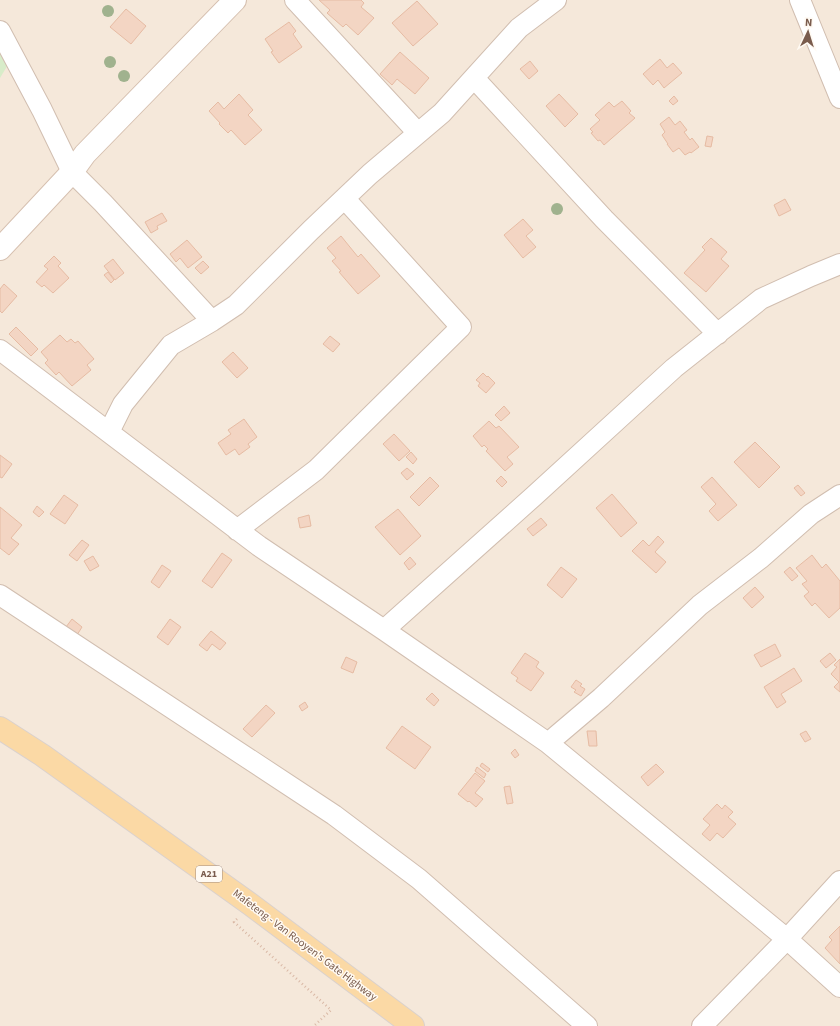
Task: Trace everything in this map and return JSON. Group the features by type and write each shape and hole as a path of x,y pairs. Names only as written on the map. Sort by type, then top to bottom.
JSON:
{"main road":[{"name":"Mafeteng - Van Rooyen's Gate Highway","path":"0,728 42,755 250,904 413,1026"}],"street":[{"path":"0,249 72,172 85,154 235,0"},
{"path":"295,0 418,133"},
{"path":"110,432 123,404 171,345 236,305 370,174 442,113 519,28 556,0"},
{"path":"800,0 840,98"},
{"path":"0,31 42,110 72,172 103,203 212,321"},
{"path":"474,78 604,219 718,334"},
{"path":"237,530 316,470 461,327 344,199"},
{"path":"384,630 540,491 674,368 761,299 840,264"},
{"path":"0,350 259,546 548,743 787,939 840,987"},
{"path":"548,743 601,698 700,605 761,558 811,514 840,495"},
{"path":"0,595 334,815 419,879 587,1026"},
{"path":"702,1026 787,939 840,881"}],"path":[{"path":"250,904 234,922 331,1010 314,1026"}],"shaded area":[{"path":"0,0 840,0 840,1026 0,1026"}],"green space":[{"path":"0,38 12,58 0,78"}],"building":[{"path":"319,0 361,0 364,3 361,7 374,18 358,35 346,24 343,27 327,13 330,10"},
{"path":"417,1 438,24 413,46 392,23"},
{"path":"126,9 146,26 131,44 110,27"},
{"path":"289,22 296,31 293,34 302,47 279,63 271,52 273,51 265,39"},
{"path":"400,52 429,78 415,94 397,79 392,85 380,74"},
{"path":"660,59 667,68 673,63 682,73 664,88 658,80 653,85 643,74"},
{"path":"530,61 538,71 529,79 520,69"},
{"path":"239,94 253,110 248,115 262,130 245,145 231,130 228,133 209,111 218,102 224,109"},
{"path":"559,94 578,114 565,127 546,106"},
{"path":"674,96 678,101 673,105 669,101"},
{"path":"622,101 631,111 629,113 635,118 604,145 591,133 593,132 590,129 600,120 595,115 609,102 614,107"},
{"path":"669,117 675,125 680,121 687,130 684,132 690,140 692,138 699,147 691,153 690,152 685,155 679,148 673,152 662,135 665,132 660,124"},
{"path":"707,136 713,137 711,147 705,146"},
{"path":"785,199 791,210 779,216 774,205"},
{"path":"162,213 167,221 157,226 158,229 151,233 145,222"},
{"path":"523,219 533,230 526,236 536,247 523,258 504,235"},
{"path":"341,236 358,257 361,254 380,276 358,294 339,272 341,271 332,261 336,258 327,248"},
{"path":"711,238 727,252 721,259 729,266 706,292 684,273 705,250 702,247"},
{"path":"187,240 202,257 188,268 180,258 176,262 170,254"},
{"path":"54,256 61,263 58,266 69,278 53,293 44,285 42,287 36,282 48,269 44,266"},
{"path":"113,259 124,273 115,280 104,266"},
{"path":"203,261 209,267 201,274 195,268"},
{"path":"108,272 114,280 111,283 104,275"},
{"path":"4,284 17,296 2,313 0,311 0,289"},
{"path":"16,327 38,349 31,356 9,334"},
{"path":"60,335 67,342 71,339 75,343 78,341 94,359 87,365 91,370 72,386 59,372 56,375 45,363 48,360 41,352"},
{"path":"330,336 340,344 333,352 323,344"},
{"path":"233,352 248,368 237,378 222,362"},
{"path":"483,373 495,383 486,393 478,386 480,383 476,380"},
{"path":"504,406 510,413 501,421 495,415"},
{"path":"244,419 257,437 248,444 250,447 239,455 235,449 226,455 218,443 231,434 228,430"},
{"path":"489,421 496,428 499,426 519,447 507,457 513,464 505,471 486,451 488,449 484,445 482,447 473,436"},
{"path":"394,434 410,451 399,461 383,444"},
{"path":"755,442 780,467 759,488 734,462"},
{"path":"411,452 417,459 413,464 406,457"},
{"path":"0,455 12,464 2,478 0,477"},
{"path":"407,468 414,474 407,480 401,473"},
{"path":"501,476 507,482 502,487 496,481"},
{"path":"430,477 439,486 419,506 410,497"},
{"path":"712,477 737,505 718,521 709,511 716,504 701,487"},
{"path":"798,485 805,493 801,496 794,488"},
{"path":"612,494 637,523 621,537 596,508"},
{"path":"64,495 78,505 65,524 50,514"},
{"path":"37,506 44,512 39,517 33,512"},
{"path":"0,507 22,525 11,538 19,544 9,555 0,548"},
{"path":"398,509 421,536 400,555 375,527"},
{"path":"309,515 311,526 300,528 298,518"},
{"path":"541,518 547,525 533,536 527,529"},
{"path":"658,536 664,542 655,552 666,562 656,573 632,551 643,540 649,546"},
{"path":"82,540 89,545 77,561 69,555"},
{"path":"222,553 232,560 212,588 202,581"},
{"path":"812,555 822,568 826,564 840,581 840,608 829,618 815,603 812,606 804,596 809,592 802,584 807,581 796,568"},
{"path":"93,556 99,566 90,571 84,561"},
{"path":"410,557 416,564 409,570 404,563"},
{"path":"162,565 171,571 159,588 151,582"},
{"path":"561,567 577,579 562,598 547,585"},
{"path":"790,567 798,576 792,581 784,572"},
{"path":"755,587 764,597 752,608 743,598"},
{"path":"72,619 82,627 77,635 66,627"},
{"path":"170,619 181,627 168,645 157,637"},
{"path":"211,631 226,643 220,650 212,644 207,651 199,645"},
{"path":"775,644 781,656 761,667 754,655"},
{"path":"525,653 539,662 536,667 544,673 531,691 516,681 518,678 511,673"},
{"path":"830,653 836,660 826,668 820,661"},
{"path":"346,657 357,662 353,673 341,668"},
{"path":"840,659 840,692 834,687 839,682 831,674 837,667 834,665"},
{"path":"794,668 802,681 781,694 786,702 777,708 764,687"},
{"path":"576,680 582,684 580,686 585,689 581,696 574,692 576,690 571,687"},
{"path":"432,693 439,700 434,706 426,699"},
{"path":"305,702 308,707 302,711 299,706"},
{"path":"266,705 275,713 252,737 243,729"},
{"path":"402,726 431,747 415,769 386,748"},
{"path":"587,731 596,731 597,746 589,746"},
{"path":"806,731 811,739 805,742 800,734"},
{"path":"515,749 519,755 515,758 511,753"},
{"path":"482,763 490,769 488,772 480,766"},
{"path":"656,764 664,772 648,786 641,777"},
{"path":"477,767 486,774 484,778 475,771"},
{"path":"475,773 485,781 475,793 483,799 476,807 458,794"},
{"path":"510,786 513,803 507,804 504,787"},
{"path":"717,804 722,809 725,805 733,812 728,817 736,824 723,838 717,833 710,841 702,834 710,825 703,819"},
{"path":"840,926 840,964 825,948 832,940 829,937"}]}
